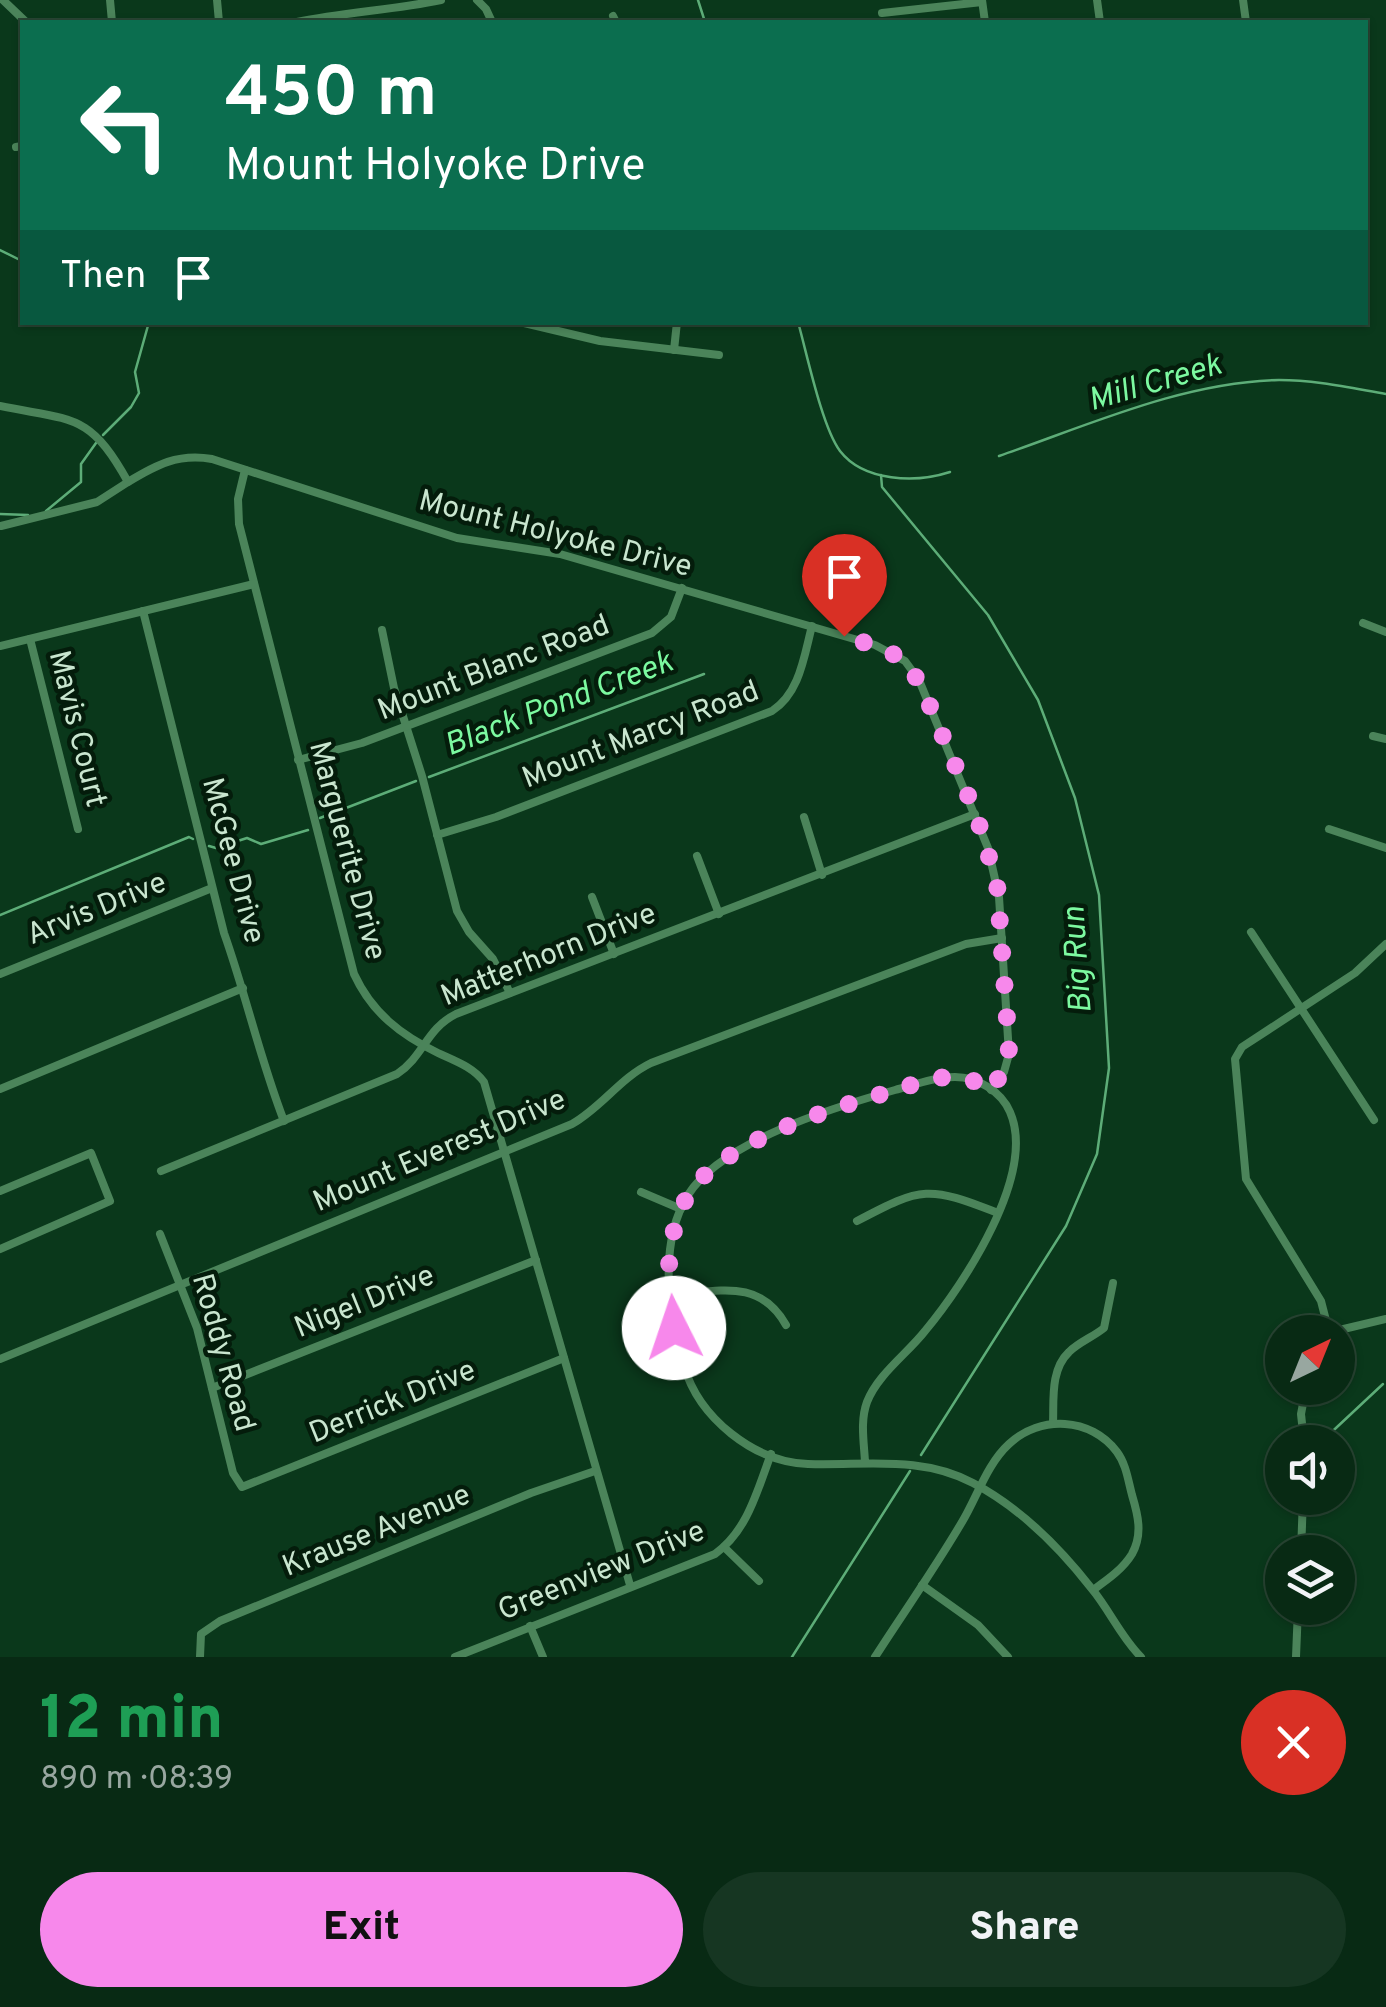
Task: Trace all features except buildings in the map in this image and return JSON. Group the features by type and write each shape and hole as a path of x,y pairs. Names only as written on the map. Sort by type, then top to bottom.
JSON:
{"street":[{"path":"3,0 24,20"},
{"path":"307,20 442,0"},
{"path":"882,13 982,1"},
{"path":"674,350 677,325"},
{"path":"558,327 612,343 719,355"},
{"path":"0,406 78,422 94,431 110,448 128,482 97,502 1,526"},
{"name":"Mount Holyoke Drive","path":"128,482 160,462 200,457 457,538 560,554 888,650 910,667 924,692 976,814 997,883 1009,1054 1004,1072 991,1090"},
{"name":"Marguerite Drive","path":"245,470 237,514 354,974 382,1017 423,1046 465,1065 480,1077 488,1092 630,1585"},
{"path":"0,646 254,584"},
{"name":"Mount Blanc Road","path":"298,760 342,750 652,633 670,617 682,588"},
{"name":"McGee Drive","path":"143,611 212,888 284,1121"},
{"path":"1363,623 1386,632"},
{"name":"Mount Marcy Road","path":"437,834 496,817 772,711 783,703 794,685 812,626"},
{"path":"382,630 394,688 460,917 493,959 510,993"},
{"name":"Mavis Court","path":"30,639 78,829"},
{"path":"1373,736 1386,739"},
{"name":"Matterhorn Drive","path":"161,1171 397,1074 445,1019 976,814"},
{"path":"804,817 822,875"},
{"path":"1329,829 1386,848"},
{"path":"697,856 719,914"},
{"name":"Arvis Drive","path":"0,974 212,888"},
{"path":"592,897 614,954"},
{"path":"1251,932 1374,1120"},
{"name":"Mount Everest Drive","path":"0,1359 585,1117 628,1076 651,1063 966,944 1002,938"},
{"path":"1325,1315 1321,1301 1251,1190 1242,1162 1237,1053 1355,973 1386,944"},
{"path":"0,1089 243,988"},
{"path":"865,1462 863,1424 872,1391 951,1299 988,1237 1005,1197 1016,1139 1007,1106 991,1090 959,1077 938,1078 845,1104 769,1135 722,1161 695,1184 680,1208 672,1240 670,1308 684,1370 697,1397 727,1431 747,1445 804,1464 913,1463 946,1471 981,1488 1045,1537 1093,1590 1141,1657"},
{"path":"0,1191 91,1152 110,1200 0,1248"},
{"path":"642,1192 680,1208"},
{"path":"857,1221 904,1196 917,1194 956,1197 998,1214"},
{"name":"Roddy Road","path":"160,1234 197,1328 233,1474 240,1486"},
{"name":"Nigel Drive","path":"212,1388 536,1260"},
{"path":"1053,1423 1059,1368 1069,1352 1104,1328 1113,1283"},
{"path":"670,1295 743,1290 770,1304 786,1325"},
{"path":"1355,1326 1386,1319"},
{"name":"Derrick Drive","path":"240,1486 564,1358"},
{"path":"875,1657 1010,1443 1032,1429 1053,1423 1090,1430 1109,1444 1125,1468 1138,1516 1138,1538 1122,1568 1093,1590"},
{"name":"Greenview Drive","path":"455,1657 630,1585 704,1560 724,1547 748,1516 771,1454"},
{"name":"Krause Avenue","path":"200,1657 200,1634 220,1620 596,1470"},
{"path":"724,1547 760,1581"},
{"path":"922,1586 978,1625 1008,1657"},
{"path":"1296,1657 1297,1625"},
{"path":"530,1626 543,1657"}],"waterway":[{"path":"698,0 704,20"},
{"name":"Mill Creek","path":"0,250 20,260"},
{"name":"Mill Creek","path":"103,435 131,407 139,393 135,372 148,325"},
{"path":"799,325 827,425 840,451 850,461 891,477 922,478 950,472"},
{"name":"Mill Creek","path":"999,456 1137,407 1207,388 1279,380 1386,394"},
{"name":"Mill Creek","path":"46,511 81,482 81,464 96,443"},
{"name":"Big Run","path":"881,475 882,487 988,615 1038,700 1075,798 1099,895 1109,1068 1097,1154 1066,1226 921,1455"},
{"name":"Mill Creek","path":"0,514 28,515"},
{"name":"Black Pond Creek","path":"429,777 704,674"},
{"name":"Black Pond Creek","path":"320,818 416,781"},
{"name":"Black Pond Creek","path":"209,846 216,848 247,838 261,844 308,830"},
{"name":"Black Pond Creek","path":"0,915 189,837 193,839"},
{"path":"1339,1425 1383,1384"},
{"name":"Big Run","path":"792,1657 910,1471"}],"route":[{"path":"674,1328 670,1308 675,1224 680,1208 704,1174 769,1135 845,1104 938,1078 959,1077 991,1090 1008,1063 999,897 976,814 910,667 888,650 844,636"}]}
